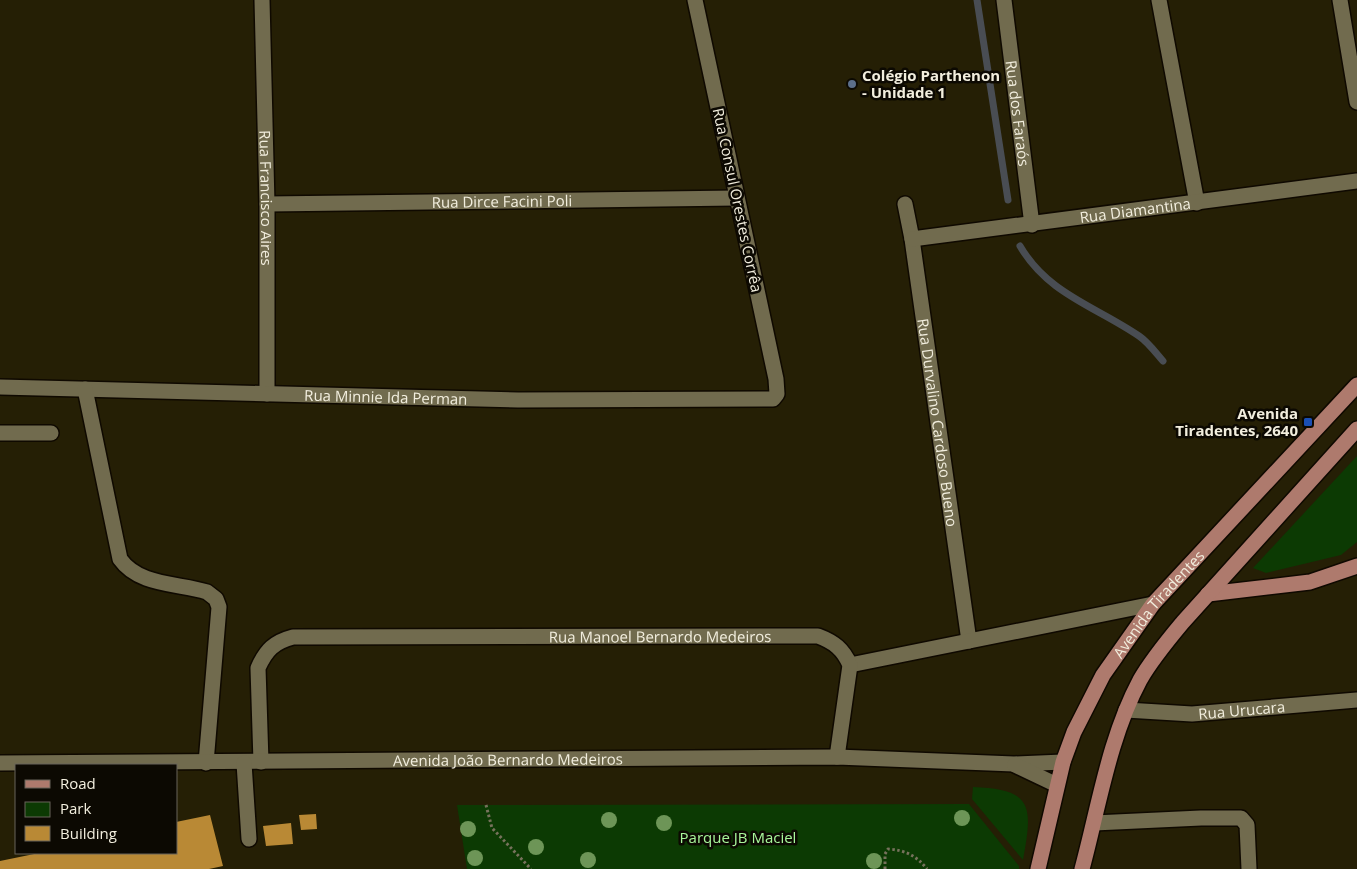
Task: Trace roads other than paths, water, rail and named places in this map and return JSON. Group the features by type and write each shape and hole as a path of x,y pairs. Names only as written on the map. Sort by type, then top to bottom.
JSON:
{"main road":[{"name":"Avenida Tiradentes","path":"1038,869 1063,762 1074,732 1103,675 1152,604 1357,385"},
{"name":"Avenida Tiradentes","path":"1082,869 1116,739 1126,710 1141,679 1157,654 1208,594 1357,429"},
{"path":"1208,594 1310,582 1357,566"}],"street":[{"name":"Rua Francisco Aires","path":"262,0 267,204 267,394"},
{"name":"Rua Consul Orestes Corrêa","path":"695,0 776,379 777,394 773,399"},
{"name":"Rua dos Faraós","path":"1004,0 1032,225"},
{"path":"1159,0 1197,203"},
{"path":"1340,0 1357,102"},
{"name":"Rua Diamantina","path":"912,239 1032,225 1357,181"},
{"name":"Rua Dirce Facini Poli","path":"267,204 737,198"},
{"name":"Rua Durvalino Cardoso Bueno","path":"905,204 912,239 969,641"},
{"name":"Rua Minnie Ida Perman","path":"0,387 518,400 773,399"},
{"path":"85,389 120,559 135,574 207,592 216,598 219,607 206,763"},
{"path":"0,433 52,433"},
{"path":"837,757 850,665 1152,604"},
{"name":"Rua Manoel Bernardo Medeiros","path":"261,762 258,668 264,654 271,646 281,640 293,637 818,636 834,643 846,654 850,665"},
{"name":"Rua Urucara","path":"1126,710 1192,714 1357,700"},
{"name":"Avenida João Bernardo Medeiros","path":"0,763 244,763 837,757 1014,764 1063,762"},
{"path":"244,763 250,839"},
{"name":"Avenida João Bernardo Medeiros","path":"1014,764 1057,785"},
{"path":"1094,824 1201,818 1241,818 1247,825 1249,869"}],"waterway":[{"path":"977,0 1008,200"},
{"path":"1020,246 1031,262 1058,288 1139,336 1149,344 1163,361"}],"place":[{"name":"Colégio Parthenon - Unidade 1","path":"852,84"},
{"name":"Avenida Tiradentes, 2640","path":"1308,422"}],"park label":[{"name":"Parque JB Maciel","path":"738,837"}]}
